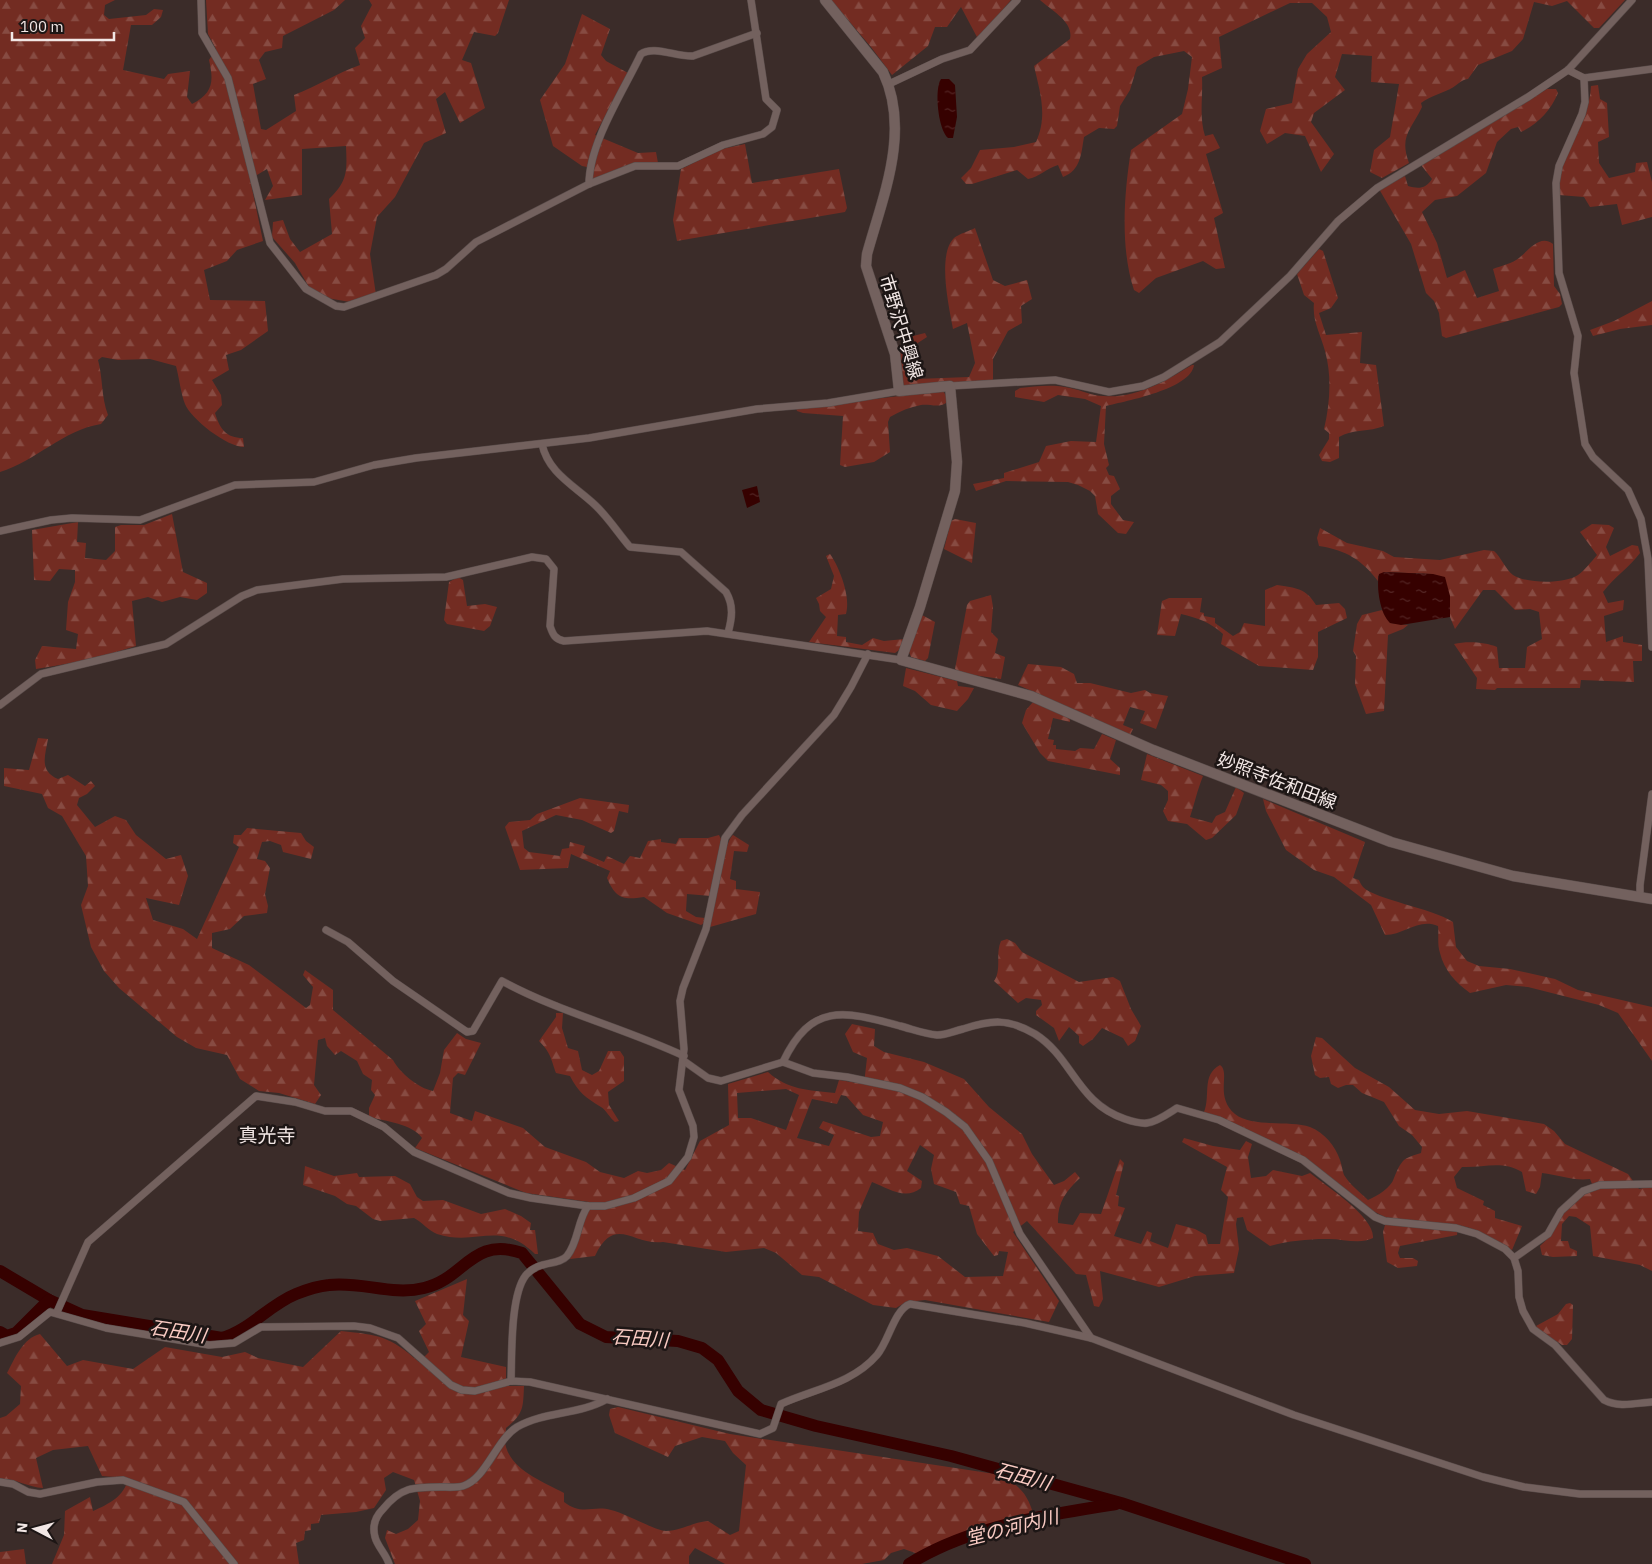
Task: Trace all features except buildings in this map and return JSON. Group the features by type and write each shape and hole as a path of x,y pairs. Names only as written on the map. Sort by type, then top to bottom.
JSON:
{"main road":[{"name":"市野沢中興線","path":"826,0 883,72 889,84 895,120 895,147 867,254 866,266 895,354 899,391 950,386 957,462 955,491 926,588 900,660"},
{"name":"妙照寺佐和田線","path":"900,660 1031,696 1153,750 1391,842 1513,876 1652,899"}],"street":[{"path":"201,0 202,33 228,78 270,243 306,289 336,306 344,307 358,304 436,275 446,269 476,242 589,184 635,166 678,166 723,145 763,134 772,127 777,110 766,99 751,0"},
{"path":"889,84 927,65 970,50 1017,0"},
{"path":"950,386 1055,380 1109,392 1143,386 1164,378 1220,342 1290,276 1338,221 1377,188 1528,97 1568,70 1632,0"},
{"path":"589,184 593,152 641,54 650,50 682,57 692,56 757,33"},
{"path":"1568,70 1584,78 1652,69"},
{"path":"1584,78 1585,102 1582,114 1559,166 1556,183 1559,273 1578,336 1574,373 1585,444 1593,457 1628,490 1642,519 1648,559 1652,647"},
{"path":"0,531 51,520 72,518 140,520 235,485 314,482 374,465 416,458 589,438 757,408 828,403 899,391"},
{"path":"542,444 549,463 573,489 594,505 630,547 681,552 726,592 730,600 732,616 728,633"},
{"path":"0,706 42,674 166,644 242,596 257,590 343,580 446,577 532,557 546,559 554,569 550,626 552,633 558,640 707,632 728,633 900,660"},
{"path":"57,1312 88,1242 256,1096 295,1102 325,1111 352,1111 384,1127 414,1152 509,1192 531,1198 588,1206 605,1206 651,1191 669,1182 688,1157 694,1137 693,1126 679,1090 684,1059 680,1002 682,988 706,929 725,838 742,815 834,715 868,654"},
{"path":"1640,897 1652,794"},
{"path":"326,930 348,942 393,981 467,1032 472,1031 502,981 534,998 593,1019 684,1059 708,1078 721,1081 783,1062 814,1073 862,1079 900,1088 938,1107 965,1127 989,1161 1020,1234 1091,1338"},
{"path":"783,1062 803,1030 822,1017 834,1015 864,1018 937,1035 996,1020 1035,1034 1052,1049 1086,1092 1104,1110 1133,1121 1147,1123 1178,1108 1212,1118 1302,1160 1375,1217 1385,1221 1456,1228 1488,1239 1514,1258 1523,1311 1538,1335 1555,1345 1604,1400 1612,1404 1622,1405 1652,1402"},
{"path":"1514,1258 1548,1234 1561,1211 1583,1191 1600,1185 1638,1186 1652,1184"},
{"path":"511,1382 514,1313 526,1275 542,1263 556,1262 567,1256 576,1237 582,1214 588,1206"},
{"path":"0,1343 19,1337 50,1312 57,1312 106,1328 209,1345 234,1343 262,1328 354,1326 370,1328 398,1338 451,1385 462,1390 474,1390 511,1382 530,1382 760,1434 773,1428 781,1404 837,1384 864,1369 887,1341 899,1312 910,1304 1025,1323 1091,1338 1294,1415 1483,1477 1524,1487 1580,1494 1652,1494"},
{"path":"389,1564 375,1537 375,1526 378,1514 404,1489 462,1486 474,1480 506,1437 516,1428 532,1420 594,1407 607,1399"},
{"path":"0,1482 13,1484 28,1492 40,1494 112,1480 132,1483 184,1502 234,1564"}],"green space":[{"path":"0,0 115,0 105,5 104,15 109,19 146,15 154,9 163,10 161,17 152,25 131,25 123,70 164,79 168,74 190,71 187,97 192,104 208,91 211,81 209,60 216,49 208,34 206,0 345,0 334,10 283,36 282,48 265,52 259,60 266,79 253,84 261,129 266,130 296,111 294,95 360,65 355,48 365,38 361,26 372,5 369,0 509,0 498,33 495,36 474,32 462,60 471,63 485,108 460,123 445,92 436,99 446,133 424,143 395,197 377,217 370,254 376,295 350,302 327,298 309,287 295,263 272,237 273,222 283,220 290,239 300,252 332,234 329,199 340,187 345,175 346,146 302,149 302,195 265,200 273,186 267,169 250,179 263,241 237,250 227,261 204,270 210,300 265,301 268,331 241,350 226,355 229,370 212,380 221,395 222,405 215,413 219,424 228,434 237,438 243,438 244,447 237,446 219,437 194,417 185,404 176,366 150,359 118,360 102,357 98,360 108,415 101,424 74,432 26,461 0,472"},
{"path":"831,0 1011,0 978,39 961,7 947,27 935,27 928,46 892,75"},
{"path":"1040,0 1625,0 1599,28 1594,28 1567,1 1552,6 1534,2 1523,39 1512,51 1478,65 1468,79 1421,103 1422,107 1406,139 1406,154 1409,163 1382,178 1370,172 1374,150 1390,137 1399,84 1371,82 1372,56 1342,54 1335,77 1345,90 1314,113 1311,122 1334,154 1321,172 1305,136 1285,133 1267,144 1260,131 1266,109 1292,103 1298,69 1307,54 1331,32 1327,17 1312,3 1290,3 1219,37 1222,68 1202,77 1202,115 1205,136 1213,134 1220,148 1206,154 1223,213 1214,218 1225,268 1216,269 1203,261 1156,278 1139,293 1134,290 1125,239 1125,203 1131,150 1182,114 1188,89 1192,57 1184,51 1154,57 1137,67 1130,90 1120,106 1117,126 1114,129 1099,128 1084,137 1077,166 1069,174 1063,177 1058,165 1028,179 1017,170 972,184 966,184 961,178 971,168 980,150 1014,147 1036,142 1042,123 1042,104 1034,66 1070,39 1069,27 1061,17"},
{"path":"582,14 610,29 601,55 606,61 628,73 595,135 638,153 656,152 658,163 592,179 592,168 582,166 553,146 540,100 565,64"},
{"path":"1598,85 1600,99 1607,103 1609,137 1598,142 1599,163 1609,178 1635,172 1636,163 1647,162 1652,182 1652,217 1622,225 1617,204 1590,207 1584,197 1559,195 1563,165 1585,115 1591,86"},
{"path":"1547,89 1556,89 1558,93 1548,111 1527,129 1521,132 1518,127 1511,129 1497,142 1486,173 1457,196 1435,200 1422,212 1437,243 1447,278 1465,270 1477,298 1499,291 1493,269 1516,260 1539,242 1548,241 1553,244 1554,286 1560,294 1562,304 1559,307 1446,338 1442,336 1439,313 1434,301 1426,293 1411,244 1379,189 1405,176 1408,186 1418,188 1424,186 1432,179 1421,165"},
{"path":"745,144 752,183 839,169 847,208 845,212 677,241 673,220 681,169 722,149"},
{"path":"975,228 993,280 1005,286 1027,280 1032,299 1021,306 1022,323 1008,331 993,359 993,380 902,389 896,346 909,343 909,337 925,333 927,337 904,352 909,374 916,379 969,377 975,363 967,323 953,329 947,295 945,268 949,246 954,238"},
{"path":"1319,249 1323,251 1338,298 1331,308 1319,313 1326,335 1362,332 1360,363 1376,365 1384,426 1344,434 1339,437 1339,458 1330,462 1322,461 1319,455 1329,439 1329,433 1324,429 1328,410 1329,370 1316,322 1314,303 1304,295 1297,274"},
{"path":"1652,301 1652,325 1620,329 1593,336 1590,330 1614,321"},
{"path":"1194,365 1190,373 1182,381 1170,387 1156,393 1106,406 1104,444 1109,465 1106,468 1109,475 1114,476 1120,489 1111,496 1111,504 1123,520 1134,522 1126,534 1118,533 1098,514 1095,496 1090,491 1068,482 1006,481 976,491 973,484 1004,478 1004,473 1039,462 1046,446 1071,441 1096,442 1101,406 1085,399 1058,395 1044,402 1015,397 1015,391 1020,388 1058,386 1099,396 1127,395 1150,388"},
{"path":"943,391 947,397 946,403 937,406 917,406 890,417 888,422 890,452 874,462 845,467 840,465 843,416 803,413 797,411 796,408"},
{"path":"172,514 183,572 207,583 207,593 197,600 180,597 162,602 148,597 132,601 136,646 90,660 36,669 35,660 42,646 76,649 78,634 66,630 68,602 75,582 75,570 59,569 50,581 34,580 32,530 78,522 77,542 86,543 85,558 106,560 115,551 115,527 121,525 144,525"},
{"path":"955,519 976,523 972,563 944,549 951,521"},
{"path":"1592,524 1609,525 1614,528 1606,547 1610,556 1632,545 1638,546 1640,553 1603,592 1608,603 1624,600 1623,610 1604,616 1606,642 1623,636 1623,642 1642,645 1642,661 1633,661 1634,682 1581,680 1580,688 1476,689 1477,678 1454,644 1476,642 1492,645 1497,647 1499,668 1525,668 1527,647 1542,639 1539,612 1530,609 1515,610 1495,590 1483,590 1455,629 1450,617 1450,596 1433,574 1384,572 1378,576 1378,581 1366,567 1353,557 1337,550 1319,546 1317,538 1320,528 1347,543 1383,551 1394,557 1440,560 1484,550 1494,551 1513,575 1527,580 1546,582 1564,580 1578,575 1597,555 1580,532"},
{"path":"830,554 841,575 847,600 846,614 838,615 837,636 846,637 846,642 862,645 873,638 884,641 904,639 899,650 895,653 809,642 826,617 820,611 816,598 831,589 834,576 826,556"},
{"path":"458,577 463,580 467,606 485,604 497,607 490,626 484,631 447,624 444,620 449,582"},
{"path":"1277,585 1295,588 1304,592 1316,605 1339,603 1345,609 1347,618 1318,632 1318,657 1313,670 1259,666 1221,644 1223,634 1213,626 1181,614 1175,636 1157,635 1162,601 1169,598 1202,598 1200,612 1204,613 1204,616 1215,618 1215,623 1233,636 1240,632 1244,623 1265,626 1265,590"},
{"path":"991,595 993,607 991,632 998,639 995,653 1005,657 1001,679 959,673 955,669 967,605 970,601"},
{"path":"1382,610 1390,623 1408,625 1388,635 1384,711 1366,714 1355,684 1356,656 1353,651 1357,624 1362,615"},
{"path":"922,615 935,622 928,658 925,661 911,657 909,652"},
{"path":"1028,664 1061,667 1074,674 1077,683 1090,683 1131,693 1145,690 1150,693 1168,696 1156,729 1140,723 1145,711 1130,707 1123,725 1133,729 1130,735 1018,685"},
{"path":"906,668 957,681 958,686 974,688 968,699 957,711 931,705 915,691 903,686"},
{"path":"1033,702 1070,717 1070,722 1053,718 1048,739 1054,740 1053,745 1056,745 1056,749 1075,751 1080,748 1094,749 1102,734 1116,740 1110,759 1120,768 1120,775 1048,761 1040,753 1022,723 1026,710"},
{"path":"38,738 48,739 45,762 48,772 52,776 58,779 68,775 85,786 91,781 95,786 87,794 79,798 77,805 95,827 115,816 126,820 136,835 166,859 181,855 188,876 179,905 146,898 153,920 183,929 197,939 239,847 233,843 234,835 241,835 247,828 301,833 306,841 314,847 311,859 283,852 281,845 270,841 262,842 257,859 265,861 270,868 265,894 268,906 267,913 244,916 230,929 212,933 212,948 249,965 306,1008 310,1005 313,987 303,975 305,970 333,990 333,1010 393,1060 400,1070 421,1087 433,1091 440,1073 444,1050 457,1033 466,1039 481,1043 465,1075 458,1073 453,1078 450,1113 472,1121 475,1111 523,1128 545,1147 586,1162 600,1172 624,1178 638,1171 647,1173 661,1170 669,1163 685,1170 700,1141 729,1125 728,1084 768,1072 791,1086 816,1091 835,1093 839,1080 864,1084 867,1058 853,1052 845,1034 852,1024 875,1029 874,1046 884,1052 924,1062 964,1079 989,1107 1022,1134 1032,1154 1054,1185 1064,1181 1075,1172 1080,1178 1063,1198 1059,1209 1058,1223 1073,1225 1080,1213 1101,1214 1120,1159 1124,1163 1116,1195 1119,1196 1118,1206 1125,1208 1114,1236 1141,1244 1147,1231 1152,1233 1150,1241 1168,1248 1176,1224 1195,1229 1206,1235 1208,1244 1220,1244 1228,1197 1221,1190 1227,1167 1182,1142 1184,1138 1213,1146 1240,1150 1246,1141 1252,1144 1248,1157 1251,1178 1266,1176 1273,1170 1302,1176 1310,1173 1358,1212 1372,1230 1373,1238 1362,1241 1305,1240 1270,1246 1247,1230 1243,1217 1237,1218 1239,1249 1234,1273 1195,1276 1159,1287 1100,1271 1103,1299 1099,1307 1094,1306 1086,1275 1076,1274 1027,1221 1013,1232 1059,1301 1049,1322 925,1300 906,1302 896,1308 873,1305 819,1277 802,1275 776,1253 764,1248 726,1252 652,1242 617,1234 602,1244 595,1256 570,1259 588,1212 589,1202 526,1193 415,1148 422,1138 418,1133 405,1126 369,1117 369,1108 375,1095 371,1090 372,1080 363,1074 357,1061 341,1051 335,1055 327,1046 325,1038 318,1040 314,1085 321,1095 315,1104 279,1093 259,1091 240,1079 227,1055 196,1048 177,1037 119,988 104,971 91,947 81,905 88,886 86,856 62,816 48,808 42,794 4,786 4,768 29,770","holes":["786,1089 799,1095 786,1130 751,1118 738,1118 737,1093","841,1095 846,1096 863,1115 883,1122 880,1136 871,1137 823,1121 819,1128 834,1135 829,1146 797,1138 812,1099 837,1104","920,1145 934,1155 931,1169 934,1184 956,1192 960,1204 969,1206 977,1234 994,1256 998,1255 999,1251 1008,1252 1003,1276 965,1277 938,1256 907,1248 894,1250 878,1244 873,1233 858,1231 859,1212 872,1182 890,1190 903,1193 915,1192 921,1188 922,1181 907,1171"]},
{"path":"1147,754 1203,776 1190,817 1212,823 1216,816 1225,812 1236,787 1244,793 1236,815 1212,838 1206,840 1187,824 1168,821 1163,811 1168,800 1168,791 1161,785 1141,780"},
{"path":"580,798 629,805 628,813 619,811 614,831 611,833 582,820 556,815 522,831 524,848 529,852 560,856 562,849 569,848 570,842 585,846 583,853 604,862 607,856 624,864 630,856 640,858 648,841 661,839 661,842 676,844 679,838 708,838 719,835 721,839 711,896 687,894 686,911 696,917 705,918 704,923 701,925 667,913 644,897 625,898 617,894 607,878 610,871 571,854 568,868 520,870 505,827 509,822 530,820 537,814"},
{"path":"1263,799 1365,842 1353,878 1359,880 1363,887 1370,892 1432,912 1453,922 1456,947 1467,961 1479,966 1510,969 1555,979 1578,990 1652,1007 1652,1061 1618,1013 1599,1005 1528,987 1506,985 1470,993 1455,980 1444,965 1439,950 1438,926 1431,924 1418,925 1385,935 1371,905 1334,877 1314,870 1286,850 1266,811"},
{"path":"733,835 749,845 747,852 734,851 730,879 736,881 736,889 760,892 756,914 710,927 722,863 729,840"},
{"path":"1007,939 1015,943 1022,952 1079,982 1113,977 1120,981 1131,1009 1141,1026 1135,1041 1128,1046 1123,1038 1102,1028 1093,1039 1083,1046 1079,1043 1079,1036 1069,1027 1059,1041 1054,1028 1036,1015 1036,1011 1042,1005 1041,1000 1026,998 1018,1003 994,981 998,972 999,946 1001,941"},
{"path":"556,1013 563,1013 562,1028 568,1048 578,1051 582,1070 592,1075 599,1071 608,1051 620,1051 624,1057 624,1081 608,1092 609,1105 619,1121 615,1122 603,1108 583,1094 570,1076 556,1073 552,1060 539,1041 556,1017"},
{"path":"1316,1037 1322,1038 1355,1068 1389,1087 1415,1110 1439,1114 1467,1111 1544,1124 1554,1131 1565,1144 1628,1174 1639,1189 1652,1186 1652,1271 1640,1265 1593,1256 1590,1226 1576,1217 1569,1216 1562,1224 1561,1241 1568,1241 1570,1248 1577,1251 1577,1256 1553,1257 1542,1255 1540,1246 1548,1238 1562,1213 1576,1200 1594,1189 1590,1179 1572,1179 1542,1173 1540,1187 1536,1194 1526,1191 1522,1172 1515,1168 1500,1165 1462,1167 1454,1177 1457,1188 1484,1201 1483,1205 1495,1211 1495,1218 1522,1226 1512,1250 1470,1228 1458,1225 1457,1235 1400,1246 1398,1253 1400,1258 1413,1258 1418,1261 1417,1266 1398,1268 1387,1262 1383,1232 1387,1218 1363,1206 1307,1159 1204,1112 1210,1074 1220,1065 1224,1074 1225,1100 1235,1114 1251,1121 1310,1127 1325,1136 1332,1145 1340,1160 1344,1175 1352,1185 1368,1200 1379,1194 1390,1185 1403,1161 1421,1153 1422,1147 1412,1135 1399,1126 1384,1102 1362,1093 1353,1085 1338,1088 1331,1084 1329,1077 1320,1078 1315,1075 1311,1056"},
{"path":"305,1166 334,1176 357,1173 359,1177 395,1176 410,1184 417,1197 423,1201 443,1200 481,1214 505,1209 531,1223 530,1230 535,1230 538,1254 510,1238 499,1236 451,1237 434,1233 414,1218 380,1221 373,1219 356,1206 347,1204 335,1196 303,1185"},
{"path":"467,1279 463,1315 469,1321 461,1357 506,1367 506,1386 524,1386 521,1410 506,1428 506,1447 515,1463 530,1475 564,1493 564,1502 570,1506 582,1509 611,1510 666,1531 677,1530 708,1521 730,1535 739,1531 746,1465 733,1453 725,1441 702,1437 675,1446 668,1457 615,1433 609,1415 610,1409 618,1407 730,1434 995,1474 1010,1481 1020,1489 1025,1495 1034,1516 961,1536 921,1555 904,1549 891,1553 884,1560 862,1564 725,1564 695,1548 689,1556 689,1564 395,1564 385,1538 387,1530 396,1534 408,1529 418,1520 420,1501 414,1480 393,1472 384,1478 386,1490 374,1508 356,1512 321,1515 319,1523 311,1524 311,1530 305,1531 304,1540 296,1543 299,1564 52,1564 64,1535 65,1511 90,1497 93,1511 105,1505 120,1495 128,1478 102,1476 88,1446 53,1450 36,1458 43,1488 0,1479 0,1418 6,1416 20,1404 21,1386 7,1373 20,1349 34,1336 40,1334 67,1366 83,1360 133,1369 165,1347 222,1357 245,1352 258,1358 303,1367 341,1331 383,1338 400,1347 419,1362 429,1352 419,1331 426,1324 415,1301"},
{"path":"1570,1303 1573,1305 1572,1339 1567,1345 1562,1345 1544,1335 1536,1326 1558,1314 1566,1304"},
{"path":"24,1549 26,1564 0,1564 0,1552"}],"water":[{"path":"941,79 949,79 955,85 957,117 953,138 948,138 945,134 938,109 938,91"},
{"path":"757,486 760,502 747,508 742,490"},
{"path":"1384,572 1433,574 1445,577 1450,596 1450,617 1401,625 1390,623 1381,607 1379,593 1379,574"}],"waterway":[{"name":"石田川","path":"0,1271 49,1300 82,1315 222,1338 242,1329 277,1304 312,1288 341,1284 388,1290 424,1288 438,1283 479,1254 491,1250 505,1249 522,1253 580,1324 606,1337 678,1341 702,1348 718,1360 738,1391 761,1410 816,1426 951,1456 1121,1503 1305,1564"},
{"path":"0,1332 7,1336 16,1333 49,1300"},
{"name":"堂の河内川","path":"909,1564 957,1540 983,1531 1036,1518 1116,1504"}],"district":[{"name":"真光寺","path":"267,1135"}]}
